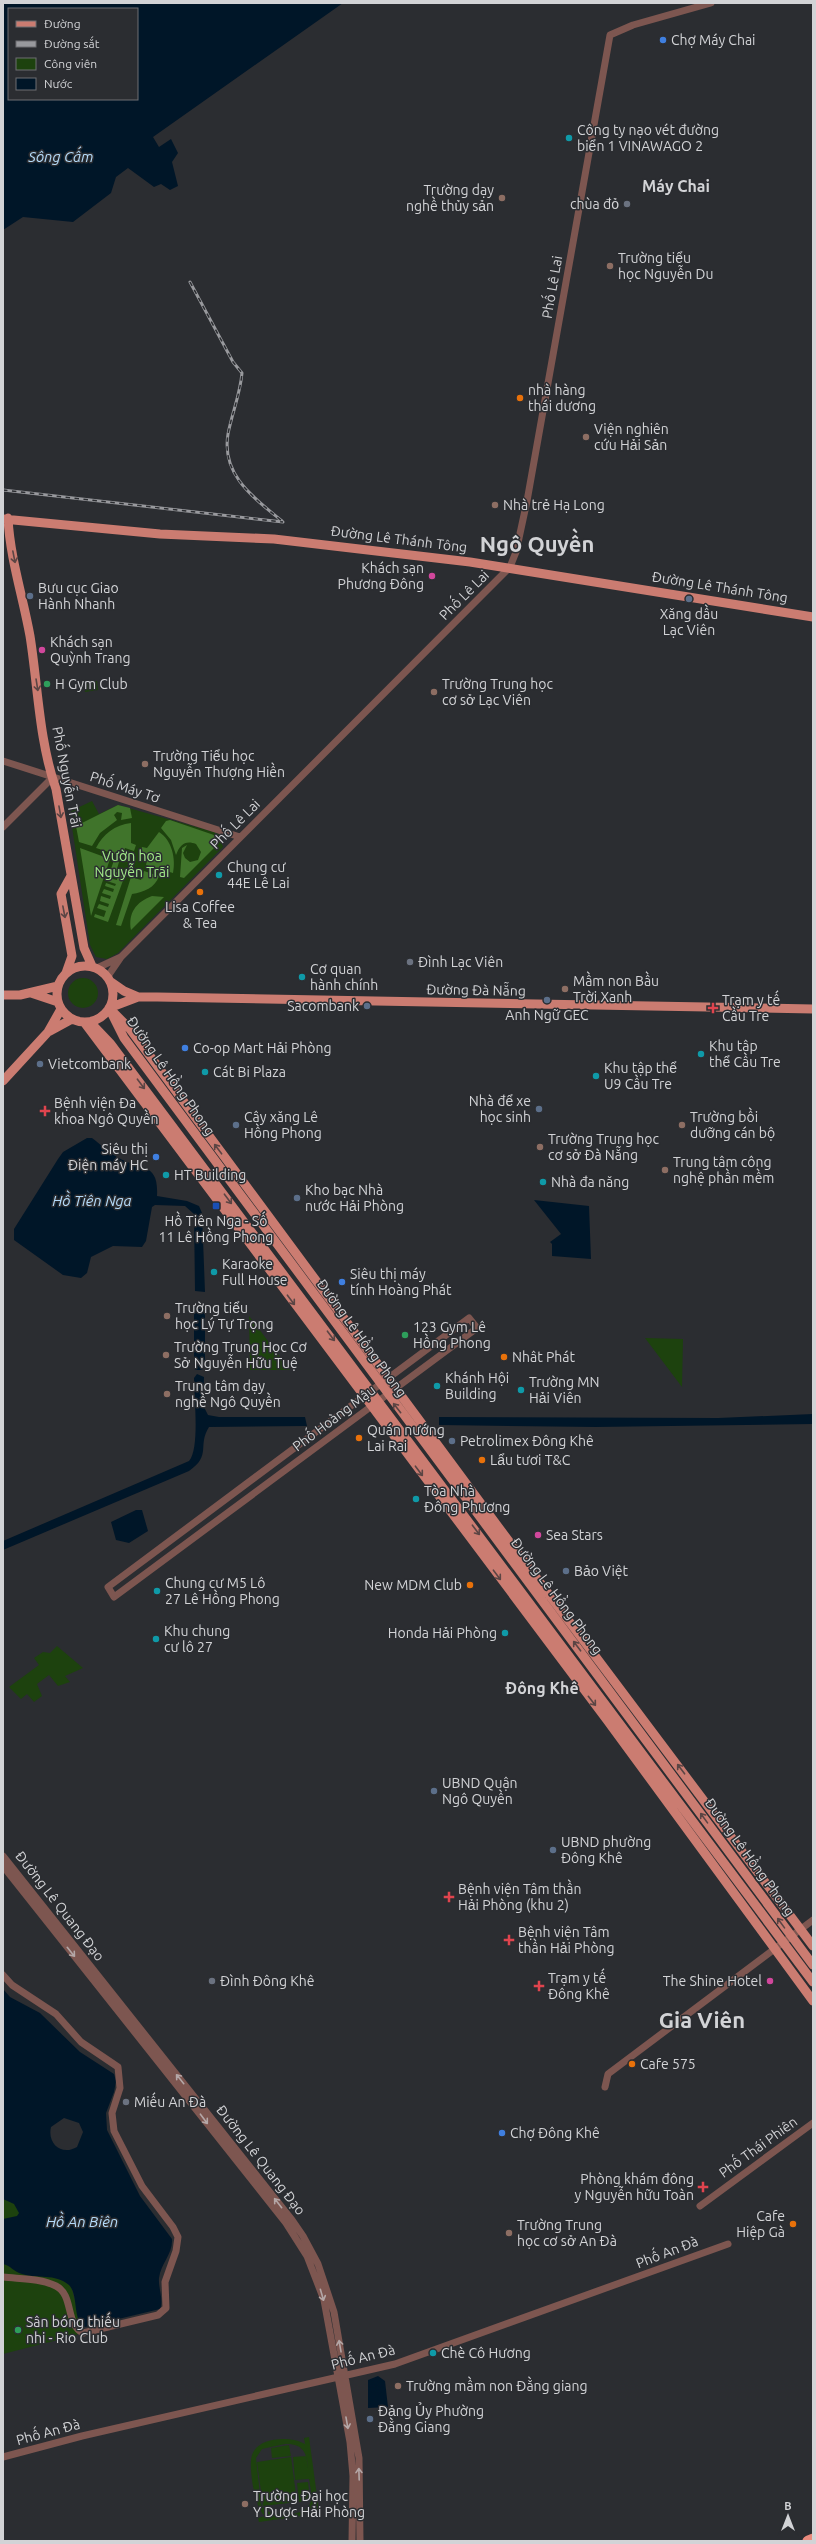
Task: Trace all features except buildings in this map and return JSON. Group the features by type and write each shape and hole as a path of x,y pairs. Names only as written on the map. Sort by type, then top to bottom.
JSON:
{"highway":[{"path":"808,2541 813,2539"}],"main road":[{"name":"Đường Lê Thánh Tông","path":"6,519 160,534 274,539 510,567 813,616"},
{"name":"Phố Nguyễn Trãi","path":"6,519 28,624 48,766 56,789 84,948 94,967"},
{"path":"3,1081 48,1032 60,1005 58,986 66,973 72,956 61,894 71,876"},
{"path":"30,992 60,1005 72,1019 87,1022 101,1017 110,1008 114,991 110,979 94,967 78,966 66,973"},
{"name":"Đường Đà Nẵng","path":"110,979 124,991 138,997 813,1010"},
{"path":"3,995 30,992 58,986"},
{"name":"Đường Đà Nẵng","path":"110,1008 138,997"},
{"name":"Đường Lê Hồng Phong","path":"110,1008 121,1035 387,1395 615,1696 813,1965"},
{"name":"Đường Lê Hồng Phong","path":"110,1008 130,1029 200,1126 813,1946"},
{"path":"48,1032 72,1019"},
{"name":"Đường Lê Hồng Phong","path":"87,1022 110,1043 179,1142 363,1397 607,1720 813,2001"},
{"name":"Đường Lê Hồng Phong","path":"87,1022 379,1400 813,1982"},
{"path":"110,1043 112,1034 116,1033 121,1035"},
{"path":"192,1131 200,1126"},
{"path":"281,1250 289,1245"}],"street":[{"name":"Phố Lê Lai","path":"110,979 121,957 510,567 516,552 527,501 610,35 632,25 711,3"},
{"name":"Phố Máy Tơ","path":"3,761 52,778 240,837"},
{"path":"3,827 52,778"},
{"name":"Phố Lê Lai","path":"94,967 121,957"},
{"name":"Phố Hoàng Mậu","path":"469,1318 477,1328 114,1598 108,1587 298,1444 380,1385 469,1318"},
{"path":"298,1444 307,1454"},
{"path":"151,1555 159,1564"},
{"name":"Đường Lê Quang Đạo","path":"3,1856 304,2236 330,2298 359,2458 360,2541"},
{"name":"Đường Lê Quang Đạo","path":"3,1866 286,2223 315,2265 324,2300 336,2377 350,2442 353,2476 352,2541"},
{"path":"605,2087 608,2074 813,1920"},
{"path":"3,1975 12,1985 56,2014 81,2042 118,2067 120,2088 112,2113 114,2131 142,2186 173,2226 178,2238 176,2251 164,2282 167,2304 164,2311 158,2315 83,2333 75,2326 66,2296 59,2288 45,2282 3,2277"},
{"name":"Phố Thái Phiên","path":"700,2206 813,2123"},
{"name":"Phố An Đà","path":"3,2457 82,2436 395,2364 677,2263 718,2246 728,2244"}],"green space":[{"path":"97,681 98,690 85,692 84,683"},
{"name":"Vườn hoa Nguyễn Trãi","path":"92,801 99,814 118,805 214,832 220,835 223,847 118,953 107,959 96,957 90,945 72,827 77,824 71,811"},
{"path":"118,805 130,808 132,818 121,820 122,813 117,812 114,815 117,820 100,833 92,846 79,842 76,826"},
{"path":"170,820 214,835 218,840 217,845 184,878 180,877 182,848 187,845 183,853 185,858 190,862 198,860 201,852 196,844 189,842 179,848 176,855 171,840 161,828 166,821"},
{"path":"131,823 131,843 136,845 134,851 125,848 122,856 96,848 102,838 110,831 125,824"},
{"path":"159,832 167,840 172,850 174,862 173,873 146,865 148,856 140,853 142,847 147,848"},
{"path":"80,848 110,859 91,916"},
{"path":"114,860 119,862 116,872 125,875 108,922 94,917 95,914 104,917 106,911 97,908 99,904 108,907 109,904 100,901 101,896 110,899 111,896 102,893 104,889 113,892 114,889 105,886 106,883 115,886 116,884 107,881 108,878 117,880 117,878 109,875"},
{"path":"144,871 159,876 155,884 148,889 132,894 121,926 116,925 131,877 141,880"},
{"path":"152,896 164,897 131,930 130,924 134,909 146,898"},
{"path":"83,978 89,979 97,987 97,999 89,1007 83,1008 77,1007 69,999 68,993 69,987 77,979"},
{"path":"249,1316 290,1370 250,1370"},
{"path":"645,1338 683,1339 682,1387"},
{"path":"57,1646 83,1668 65,1676 70,1682 58,1686 49,1675 37,1684 42,1696 34,1702 27,1694 21,1699 9,1687 39,1665 34,1658 43,1652 50,1653"},
{"path":"3,2199 18,2203 22,2216 3,2222"},
{"path":"3,2262 45,2272 71,2285 81,2325 77,2335 3,2354"},
{"path":"309,2437 319,2511 313,2512 312,2509 300,2516 259,2522 258,2518 265,2516 261,2512 258,2505 253,2487 251,2461 255,2449 261,2444 276,2439 299,2441 305,2444 304,2438","holes":["285,2444 296,2445 299,2447 306,2456 293,2457 295,2480 309,2479 311,2501 306,2509 300,2512 285,2515 270,2512 265,2509 261,2504 256,2458 262,2449"]},
{"path":"289,2445 291,2456 272,2458 271,2448"},
{"path":"291,2457 297,2502 263,2506 257,2462"},
{"path":"308,2482 310,2500 299,2502 297,2483"}],"water":[{"name":"Sông Cấm","path":"3,3 343,3 153,137 159,147 171,139 178,153 172,162 178,186 170,190 161,184 154,187 128,168 116,177 111,193 73,222 23,217 3,230"},
{"name":"Hồ Tiên Nga","path":"87,1138 92,1138 117,1157 151,1172 155,1177 157,1185 157,1196 187,1201 199,1206 202,1213 205,1292 195,1291 194,1214 185,1206 155,1205 152,1207 146,1241 142,1247 113,1246 91,1257 87,1273 81,1278 63,1275 14,1240 14,1229 63,1152"},
{"path":"534,1200 589,1206 591,1259 552,1256 552,1244 550,1242 561,1234"},
{"path":"194,1309 205,1309 205,1366 202,1370 195,1370 194,1366"},
{"path":"197,1374 204,1377 203,1405 208,1415 219,1417 305,1417 307,1426 209,1427 204,1440 200,1460 189,1471 3,1550 3,1541 189,1461 194,1446 196,1422 194,1378"},
{"path":"813,1414 813,1424 596,1427 439,1425 439,1417 718,1418"},
{"path":"136,1510 142,1510 148,1531 129,1543 116,1540 111,1522"},
{"name":"Hồ An Biên","path":"3,1989 10,1997 40,2013 80,2052 114,2074 116,2081 114,2092 106,2113 107,2130 140,2196 172,2239 171,2249 159,2278 161,2302 160,2309 85,2327 78,2319 72,2289 64,2281 22,2274 3,2264 3,2219 17,2216 19,2213 14,2204 3,2199","holes":["64,2118 79,2123 83,2132 77,2147 66,2150 57,2147 51,2139 51,2127"]},
{"path":"378,2376 385,2381 388,2407 368,2408 368,2380"}],"railway":[{"path":"190,282 233,362 242,373 240,389 228,434 227,449 230,462 242,484 251,494 282,521"},
{"path":"3,490 283,522"}],"place":[{"name":"Chợ Máy Chai","path":"663,40"},
{"name":"Công ty nạo vét đường biển 1 VINAWAGO 2","path":"569,138"},
{"name":"Trường dạy nghề thủy sản","path":"502,198"},
{"name":"chùa đỏ","path":"627,204"},
{"name":"Trường tiểu học Nguyễn Du","path":"610,266"},
{"name":"nhà hàng thái dương","path":"520,398"},
{"name":"Viện nghiên cứu Hải Sản","path":"586,437"},
{"name":"Nhà trẻ Hạ Long","path":"495,505"},
{"name":"Khách sạn Phương Đông","path":"432,576"},
{"name":"Bưu cục Giao Hành Nhanh","path":"30,596"},
{"name":"Xăng dầu Lạc Viên","path":"689,599"},
{"name":"Khách sạn Quỳnh Trang","path":"42,650"},
{"name":"H Gym Club","path":"47,684"},
{"name":"Trường Trung học cơ sở Lạc Viên","path":"434,692"},
{"name":"Trường Tiểu học Nguyễn Thượng Hiền","path":"145,764"},
{"name":"Chung cư 44E Lê Lai","path":"219,875"},
{"name":"Lisa Coffee & Tea","path":"200,892"},
{"name":"Đình Lạc Viên","path":"410,962"},
{"name":"Cơ quan hành chính","path":"302,977"},
{"name":"Mầm non Bầu Trời Xanh","path":"565,989"},
{"name":"Anh Ngữ GEC","path":"547,1000"},
{"name":"Sacombank","path":"367,1006"},
{"name":"Trạm y tế Cầu Tre","path":"713,1008"},
{"name":"Co-op Mart Hải Phòng","path":"185,1048"},
{"name":"Khu tập thể Cầu Tre","path":"701,1054"},
{"name":"Vietcombank","path":"40,1064"},
{"name":"Cát Bi Plaza","path":"205,1072"},
{"name":"Khu tập thể U9 Cầu Tre","path":"596,1076"},
{"name":"Nhà để xe học sinh","path":"539,1109"},
{"name":"Bệnh viện Đa khoa Ngô Quyền","path":"45,1111"},
{"name":"Cây xăng Lê Hồng Phong","path":"236,1125"},
{"name":"Trường bồi dưỡng cán bộ","path":"682,1125"},
{"name":"Trường Trung học cơ sở Đà Nẵng","path":"540,1147"},
{"name":"Siêu thị Điện máy HC","path":"156,1157"},
{"name":"Trung tâm công nghệ phần mềm","path":"665,1170"},
{"name":"HT Building","path":"166,1175"},
{"name":"Nhà đa năng","path":"543,1182"},
{"name":"Kho bạc Nhà nước Hải Phòng","path":"297,1198"},
{"name":"Hồ Tiên Nga - Số 11 Lê Hồng Phong","path":"216,1206"},
{"name":"Karaoke Full House","path":"214,1272"},
{"name":"Siêu thị máy tính Hoàng Phát","path":"342,1282"},
{"name":"Trường tiểu học Lý Tự Trọng","path":"167,1316"},
{"name":"123 Gym Lê Hồng Phong","path":"405,1335"},
{"name":"Trường Trung Học Cơ Sở Nguyễn Hữu Tuệ","path":"166,1355"},
{"name":"Nhât Phát","path":"504,1357"},
{"name":"Khánh Hội Building","path":"437,1386"},
{"name":"Trường MN Hải Viên","path":"521,1390"},
{"name":"Trung tâm dạy nghề Ngô Quyền","path":"167,1394"},
{"name":"Quán nướng Lai Rai","path":"359,1438"},
{"name":"Petrolimex Đông Khê","path":"452,1441"},
{"name":"Lẩu tươi T&C","path":"482,1460"},
{"name":"Tòa Nhà Đông Phương","path":"416,1499"},
{"name":"Sea Stars","path":"538,1535"},
{"name":"Bảo Việt","path":"566,1571"},
{"name":"New MDM Club","path":"470,1585"},
{"name":"Chung cư M5 Lô 27 Lê Hồng Phong","path":"157,1591"},
{"name":"Honda Hải Phòng","path":"505,1633"},
{"name":"Khu chung cư lô 27","path":"156,1639"},
{"name":"UBND Quận Ngô Quyền","path":"434,1791"},
{"name":"UBND phường Đông Khê","path":"553,1850"},
{"name":"Bệnh viện Tâm thần Hải Phòng (khu 2)","path":"449,1897"},
{"name":"Bệnh viện Tâm thần Hải Phòng","path":"509,1940"},
{"name":"Đình Đông Khê","path":"212,1981"},
{"name":"The Shine Hotel","path":"770,1981"},
{"name":"Trạm y tế Đông Khê","path":"539,1986"},
{"name":"Cafe 575","path":"632,2064"},
{"name":"Miếu An Đà","path":"126,2102"},
{"name":"Chợ Đông Khê","path":"502,2133"},
{"name":"Phòng khám đông y Nguyễn hữu Toàn","path":"703,2187"},
{"name":"Cafe Hiệp Gà","path":"793,2224"},
{"name":"Trường Trung học cơ sở An Đà","path":"509,2233"},
{"name":"Sân bóng thiếu nhi - Rio Club","path":"18,2330"},
{"name":"Chè Cô Hương","path":"433,2353"},
{"name":"Trường mầm non Đằng giang","path":"398,2386"},
{"name":"Đảng Ủy Phường Đằng Giang","path":"370,2419"},
{"name":"Trường Đại học Y Dược Hải Phòng","path":"245,2504"}],"district":[{"name":"Máy Chai","path":"676,186"},
{"name":"Ngô Quyền","path":"537,544"},
{"name":"Đông Khê","path":"542,1688"},
{"name":"Gia Viên","path":"702,2020"}]}
